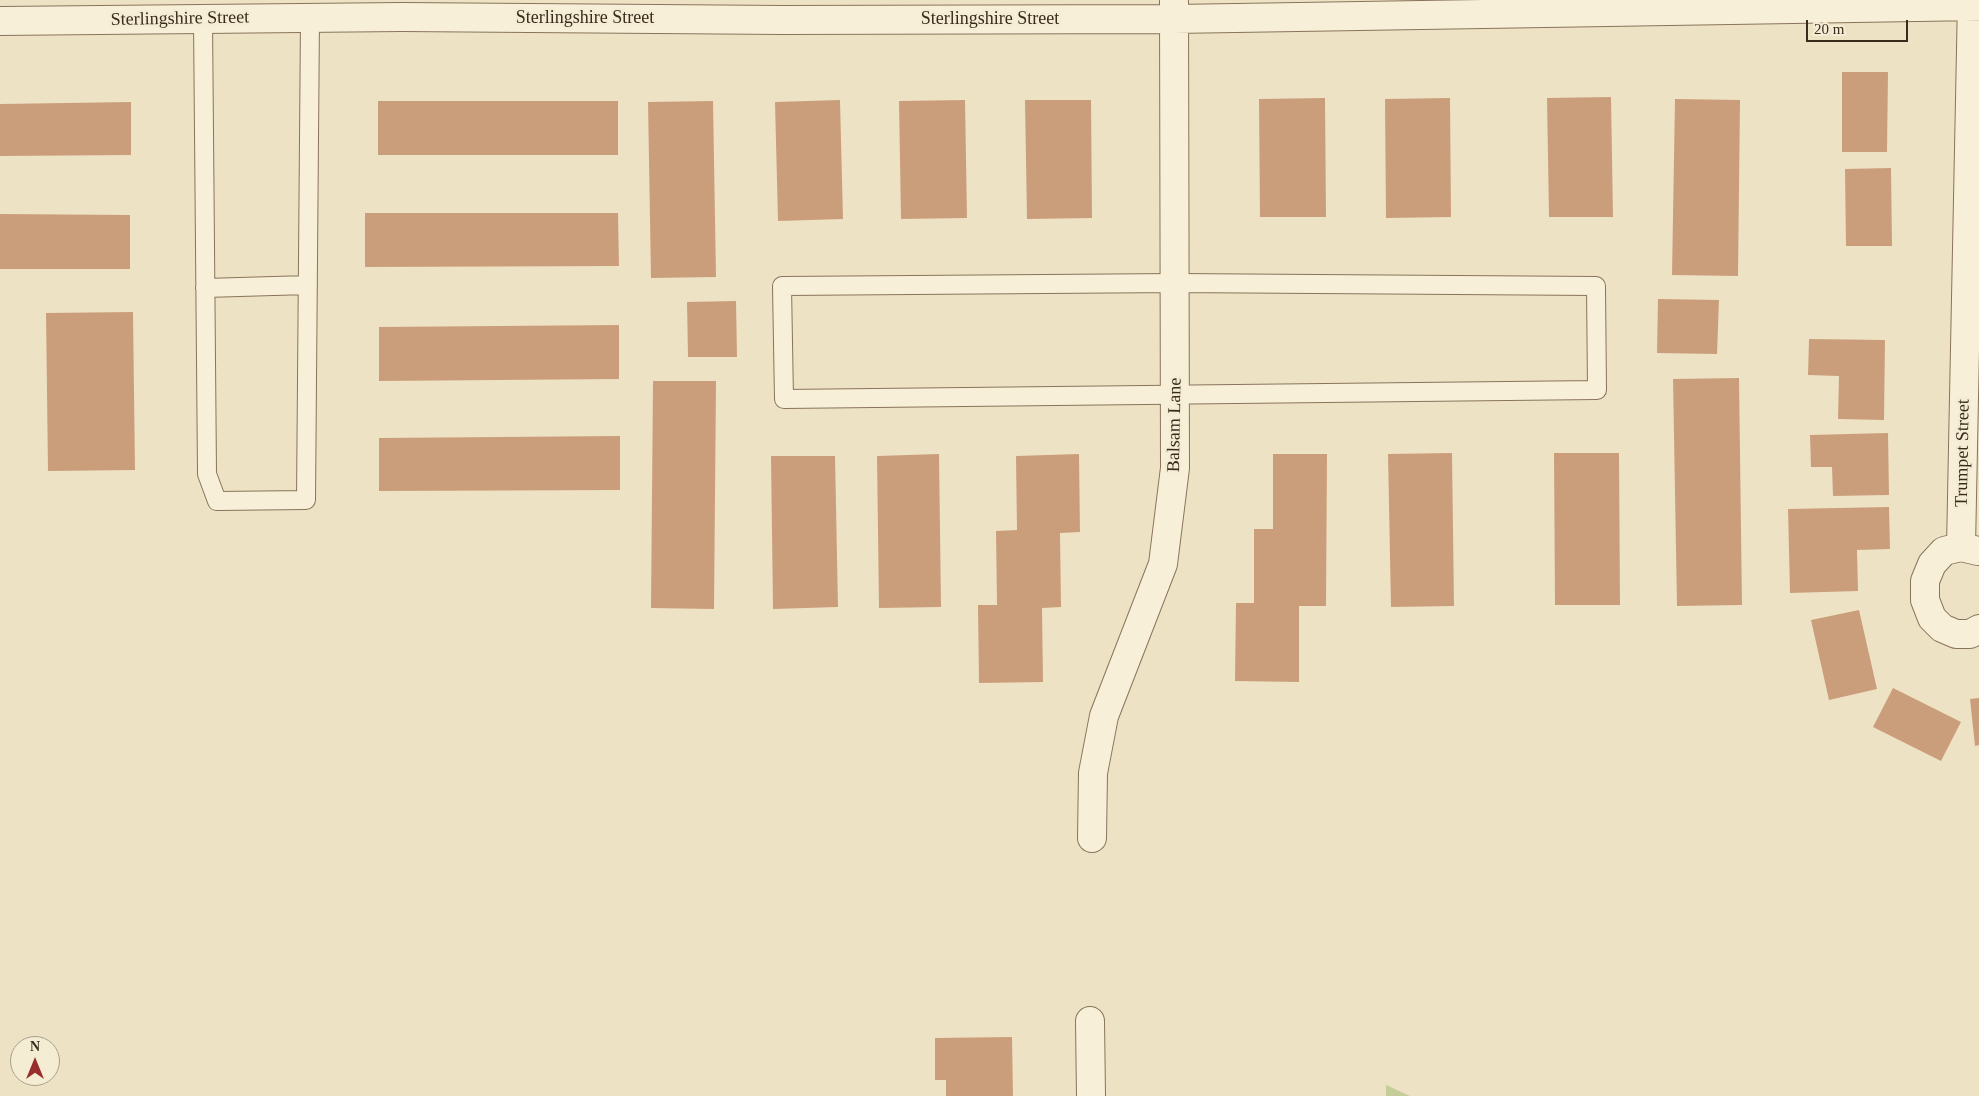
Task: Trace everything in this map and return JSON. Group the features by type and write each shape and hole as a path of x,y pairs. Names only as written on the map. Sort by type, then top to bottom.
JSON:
{"street":[{"name":"Sterlingshire Street","path":"0,21 310,18 402,8 1174,10 1974,4"},
{"name":"Trumpet Street","path":"1974,4 1970,549 1944,551 1932,564 1925,581 1925,600 1932,618 1942,628 1956,634 1970,634 1979,629"},
{"name":"Balsam Lane","path":"1092,838 1093,773 1104,716 1163,564 1175,468 1174,10"},
{"path":"1090,1021 1091,1096"}],"lane":[{"path":"202,19 207,474 217,502 306,500 310,18"},
{"path":"1176,283 1596,286 1598,390 784,399 782,286 1176,283"},
{"path":"205,288 308,285"}],"green space":[{"path":"1386,1085 1410,1096 1386,1096"}],"building":[{"path":"1842,72 1888,72 1887,152 1842,152"},
{"path":"1611,97 1613,217 1549,217 1547,98"},
{"path":"1325,98 1326,217 1260,217 1259,99"},
{"path":"1450,98 1451,217 1386,218 1385,99"},
{"path":"1675,99 1740,100 1738,276 1672,275"},
{"path":"840,100 843,219 778,221 775,102"},
{"path":"965,100 967,218 901,219 899,101"},
{"path":"1025,100 1091,100 1092,218 1027,219"},
{"path":"378,101 618,101 618,155 378,155"},
{"path":"713,101 716,277 651,278 648,102"},
{"path":"131,102 131,155 0,156 0,104"},
{"path":"1891,168 1892,246 1846,246 1845,169"},
{"path":"365,213 618,213 619,266 365,267"},
{"path":"0,214 130,215 130,269 0,269"},
{"path":"1658,299 1719,300 1717,354 1657,353"},
{"path":"736,301 737,357 688,357 687,302"},
{"path":"133,312 135,470 48,471 46,313"},
{"path":"619,325 619,379 379,381 379,327"},
{"path":"1809,339 1885,340 1884,420 1838,419 1839,376 1808,375"},
{"path":"1739,378 1742,605 1677,606 1673,379"},
{"path":"653,381 716,381 714,609 651,608"},
{"path":"1888,433 1889,495 1833,496 1832,467 1811,467 1810,435"},
{"path":"620,436 620,490 379,491 379,438"},
{"path":"1452,453 1454,606 1391,607 1388,454"},
{"path":"1554,453 1619,453 1620,605 1555,605"},
{"path":"939,454 941,607 879,608 877,456"},
{"path":"1079,454 1080,532 1060,533 1061,607 1042,608 1043,682 979,683 978,605 997,605 996,531 1017,530 1016,456"},
{"path":"1273,454 1327,454 1326,606 1299,606 1299,682 1235,681 1236,603 1254,603 1254,529 1273,529"},
{"path":"771,456 835,456 838,607 773,609"},
{"path":"1889,507 1890,549 1857,550 1858,591 1790,593 1788,509"},
{"path":"1859,610 1877,689 1829,700 1811,620"},
{"path":"1893,688 1961,722 1941,761 1873,727"},
{"path":"1979,698 1979,745 1975,746 1970,699"},
{"path":"1012,1037 1013,1096 946,1096 946,1080 935,1080 935,1038"}]}
